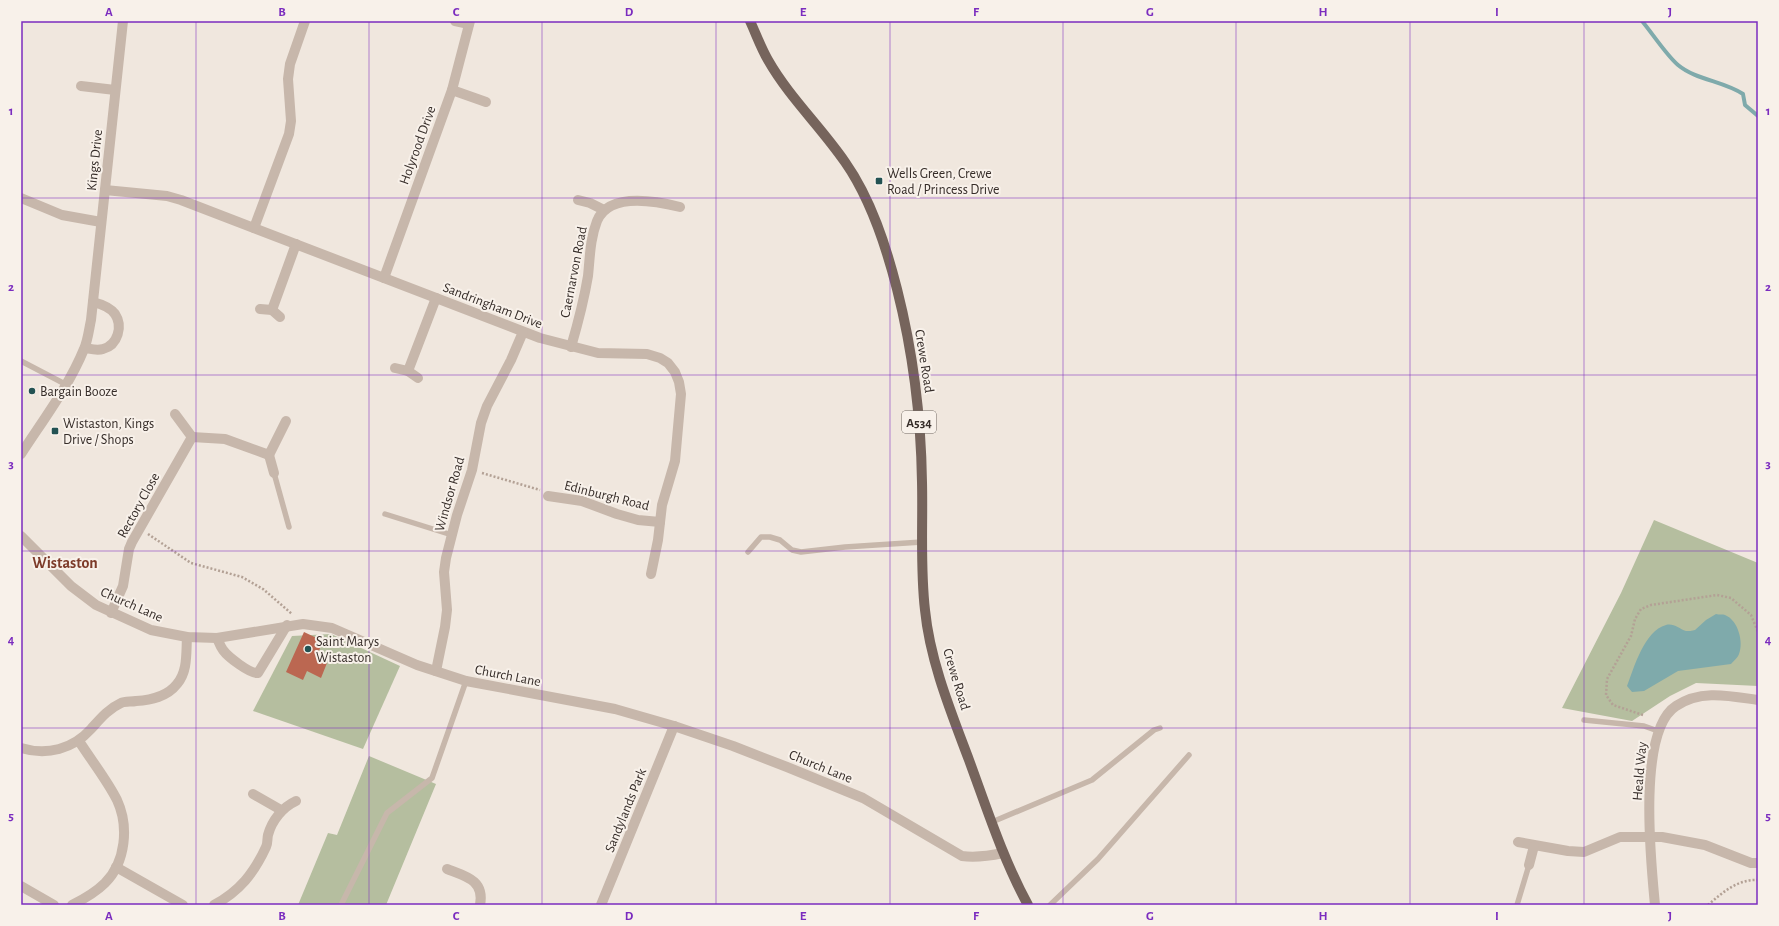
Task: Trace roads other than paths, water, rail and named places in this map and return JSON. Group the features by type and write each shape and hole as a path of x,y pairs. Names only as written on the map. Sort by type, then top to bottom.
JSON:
{"main road":[{"name":"Crewe Road","path":"750,21 768,60 778,76 846,163 860,186 884,247 897,288 916,385 922,481 924,606 931,643 945,692 1003,853"},
{"name":"A534","path":"1003,853 1028,905"}],"street":[{"name":"Kings Drive","path":"21,454 65,384 85,348 91,320 123,21"},
{"path":"254,228 289,134 291,113 288,79 290,64 305,21"},
{"path":"455,21 470,23"},
{"name":"Holyrood Drive","path":"384,278 452,90 470,23"},
{"path":"81,86 115,90"},
{"path":"452,90 486,102"},
{"name":"Sandringham Drive","path":"105,190 174,198 523,332 571,347 598,353 647,354 660,358 668,363 675,372 679,382 681,394 680,407 675,461 666,490 651,574"},
{"path":"21,198 62,215 101,222"},
{"path":"578,200 590,203 604,210 612,205 625,202 646,202 680,207"},
{"name":"Caernarvon Road","path":"571,347 586,287 593,234 597,220 604,210"},
{"path":"272,310 296,244"},
{"path":"408,370 436,298"},
{"path":"85,348 96,350 108,348 113,344 117,337 119,328 118,320 114,313 102,305 93,302"},
{"path":"260,309 272,310 280,317"},
{"name":"Windsor Road","path":"436,671 446,627 447,610 444,572 446,558 472,470 477,438 485,412 523,332"},
{"path":"395,368 408,370 418,378"},
{"path":"175,414 192,437 225,439 269,455"},
{"path":"274,473 269,455 286,421"},
{"name":"Rectory Close","path":"111,613 124,582 129,549 192,437"},
{"name":"Edinburgh Road","path":"548,496 582,501 638,520 660,522"},
{"name":"Church Lane","path":"21,536 71,586 96,605 152,630 187,637 217,638 287,625 303,624 332,628 417,665 466,681 494,688 590,703 674,726 780,764 863,798 962,856 980,857 1003,853"},
{"path":"217,638 221,648 227,655 251,672 258,673 287,625"},
{"path":"21,748 36,751 56,750 79,741 111,709 123,702 155,699 170,691 178,684 185,669 187,637"},
{"name":"Heald Way","path":"1655,905 1650,837 1650,794 1653,750 1660,726 1675,706 1693,697 1711,694 1758,700"},
{"name":"Sandylands Park","path":"601,905 674,726"},
{"path":"72,905 100,887 112,875 122,853 124,841 122,812 116,799 79,741"},
{"path":"253,794 281,810"},
{"path":"214,905 235,892 246,882 267,844 269,833 281,810 296,800"},
{"path":"1518,842 1534,846 1584,852 1620,837 1678,839 1705,845 1751,863 1758,863"},
{"path":"1529,866 1534,846"},
{"path":"116,867 183,905"},
{"path":"447,869 468,877 475,882 481,893 480,905"},
{"path":"21,886 54,905"}],"lane":[{"path":"21,361 65,384"},
{"path":"274,473 290,527"},
{"path":"385,514 452,535"},
{"path":"748,552 760,537 770,537 780,540 792,550 801,552 845,547 922,542"},
{"path":"341,905 387,813 432,778 466,681"},
{"path":"1584,720 1644,726 1660,726"},
{"path":"992,822 1092,780 1154,730 1160,728"},
{"path":"1050,905 1098,859 1189,755"},
{"path":"1517,905 1529,866"}],"water":[{"path":"1716,614 1724,615 1730,618 1739,632 1741,644 1739,654 1731,664 1678,671 1644,691 1632,692 1627,686 1637,660 1646,642 1658,629 1666,625 1674,625 1686,631 1692,631"}],"waterway":[{"path":"1642,21 1664,50 1678,65 1693,74 1727,86 1743,94 1745,105 1758,116"}],"place":[{"name":"Wells Green, Crewe Road / Princess Drive","path":"879,181"},
{"name":"Bargain Booze","path":"32,391"},
{"name":"Wistaston, Kings Drive / Shops","path":"55,431"},
{"name":"Saint Marys Wistaston","path":"308,649"}],"district":[{"name":"Wistaston","path":"65,562"}]}
